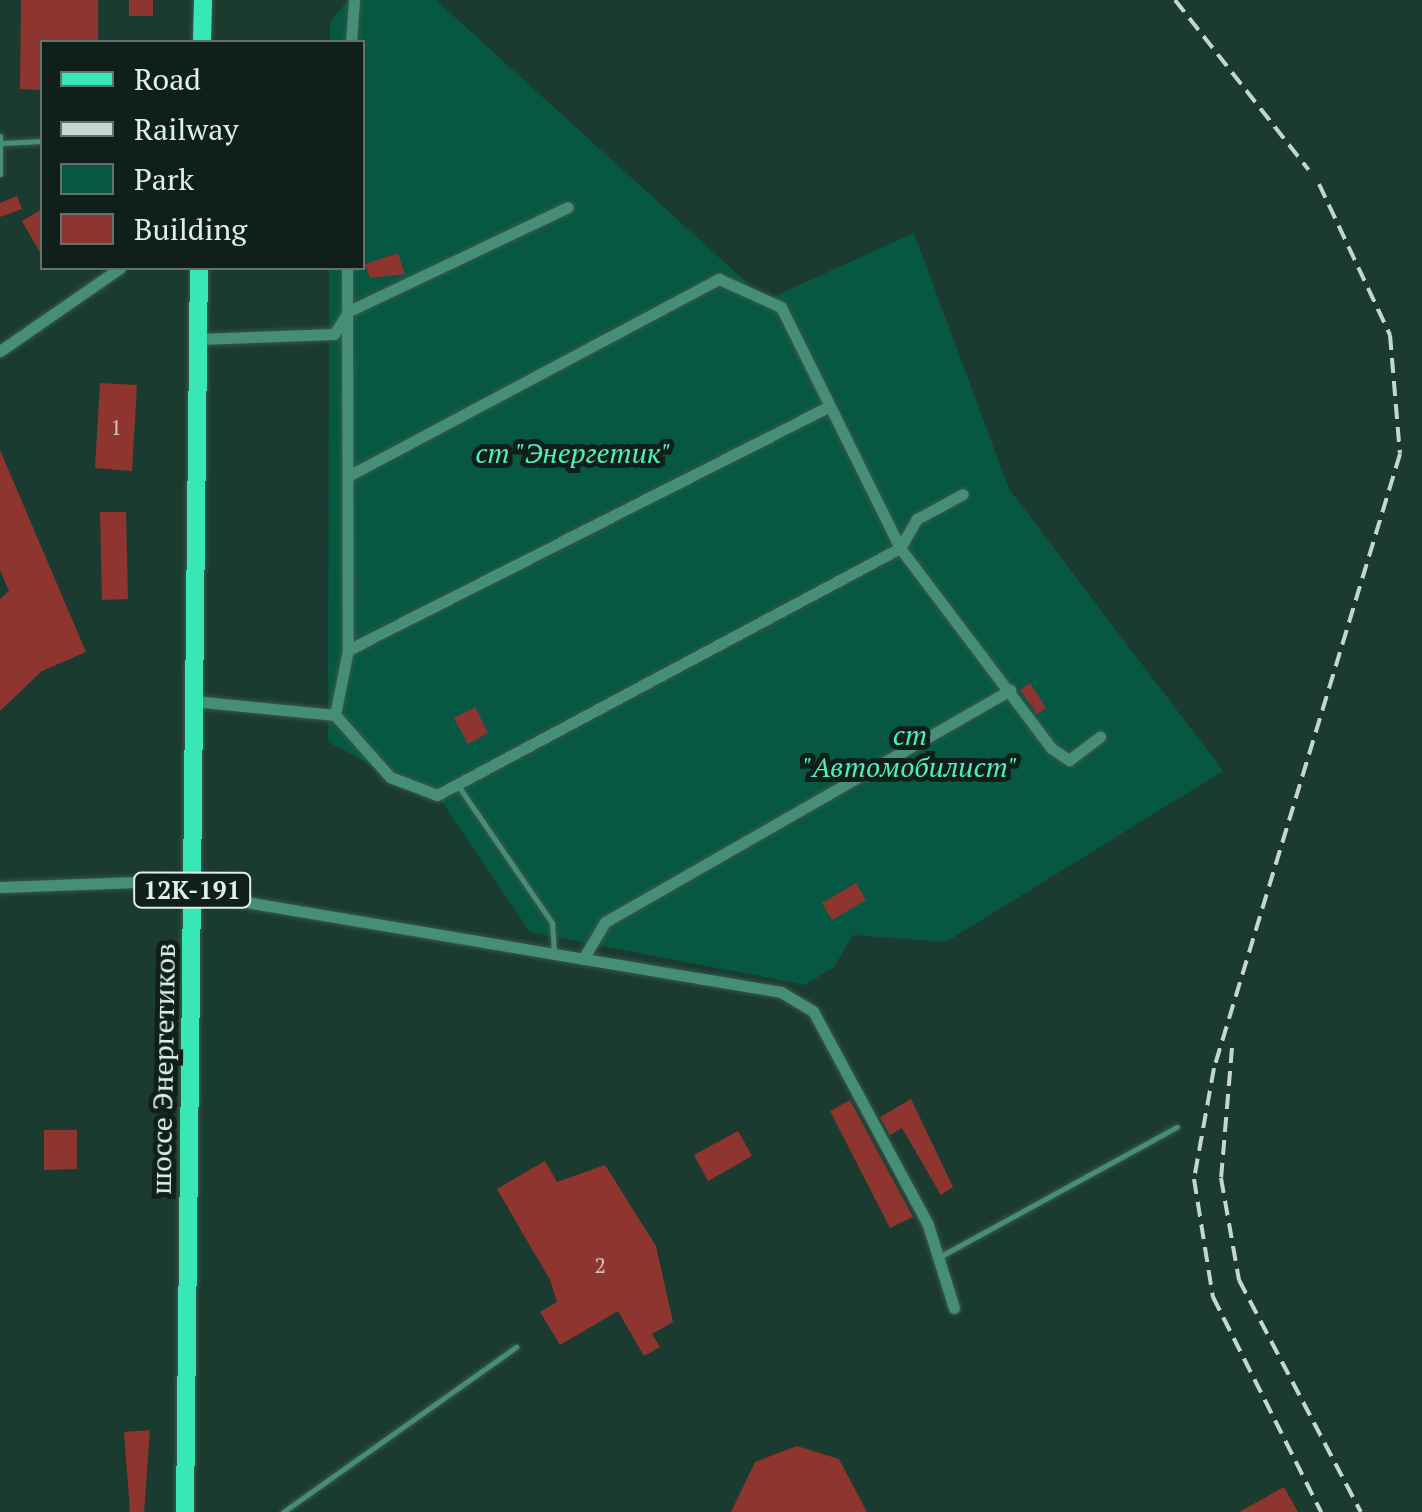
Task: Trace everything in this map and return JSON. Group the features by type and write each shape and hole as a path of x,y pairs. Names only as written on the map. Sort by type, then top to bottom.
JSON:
{"main road":[{"path":"202,40 203,0"},
{"name":"шоссе Энергетиков","path":"185,1512 199,270"}],"street":[{"path":"351,40 354,0"},
{"path":"198,339 312,340 334,334 350,311 568,207"},
{"path":"0,351 117,270"},
{"path":"336,715 348,650 352,474 347,270"},
{"path":"352,474 719,279 781,307 826,408 900,548 1068,760 1100,737"},
{"path":"348,650 826,408"},
{"path":"192,701 336,715 390,777 437,795 900,548 918,520 963,494"},
{"path":"583,959 606,922 1010,690"},
{"path":"0,887 192,887 781,992 813,1012 938,1258 954,1308"}],"lane":[{"path":"0,174 2,140 40,141"},
{"path":"458,784 552,923 554,954"},
{"path":"938,1258 1178,1127"},
{"path":"283,1512 516,1346"}],"green space":[{"name":"ст \"Энергетик\"","path":"348,0 436,0 766,300 914,233 1009,489 1223,771 946,942 853,935 834,967 805,985 530,932 442,802 328,742 329,270 365,270 365,40 330,40 330,22"}],"building":[{"path":"21,0 98,0 98,40 40,40 40,90 20,89"},
{"path":"129,0 153,0 153,16 129,16"},
{"path":"17,196 22,209 0,217 0,203"},
{"path":"40,210 40,252 22,221"},
{"path":"398,253 405,274 370,278 365,264"},
{"path":"100,383 137,385 132,471 95,468"},
{"path":"0,450 86,652 42,671 0,711 0,599 9,591 0,570"},
{"path":"100,512 126,512 128,599 102,600"},
{"path":"1030,683 1046,708 1037,714 1020,690"},
{"path":"475,707 488,733 468,744 454,718"},
{"path":"856,883 866,900 832,920 822,903"},
{"path":"911,1099 953,1187 941,1195 902,1128 890,1135 880,1117"},
{"path":"850,1100 913,1217 890,1228 830,1111"},
{"path":"44,1130 77,1130 77,1169 44,1170"},
{"path":"738,1131 752,1156 708,1181 694,1155"},
{"path":"545,1161 557,1182 605,1165 656,1246 673,1322 652,1334 660,1347 644,1356 618,1311 560,1345 540,1312 557,1302 550,1280 497,1189"},
{"path":"150,1430 144,1512 130,1512 124,1432"},
{"path":"797,1446 839,1459 867,1512 731,1512 755,1462"},
{"path":"1284,1487 1298,1512 1239,1512"}],"railway":[{"path":"1175,0 1309,170"},
{"path":"1319,184 1390,335 1400,454 1214,1068 1194,1179 1213,1297 1321,1512"},
{"path":"1232,1048 1221,1178 1239,1280 1361,1512"}],"park label":[{"name":"ст \"Автомобилист\"","path":"910,751"}]}
